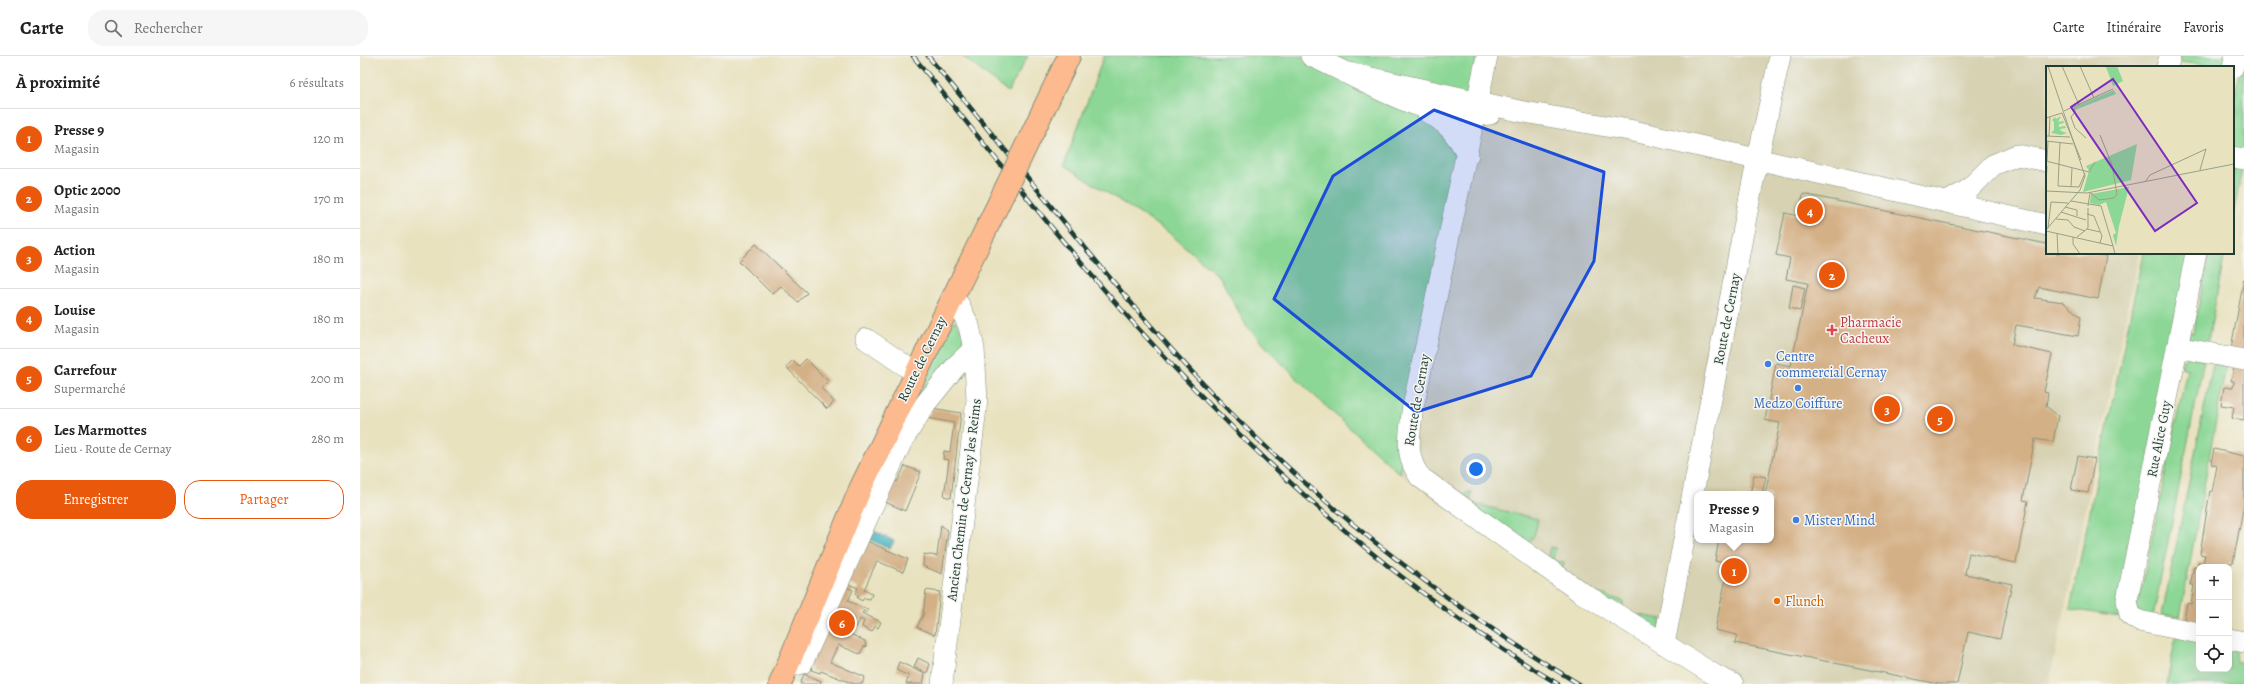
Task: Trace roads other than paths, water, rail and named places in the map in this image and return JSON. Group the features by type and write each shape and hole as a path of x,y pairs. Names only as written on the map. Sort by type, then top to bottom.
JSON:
{"main road":[{"name":"Route de Cernay","path":"783,676 861,487 1069,56"}],"street":[{"path":"1311,56 1349,73 1385,93 1418,107 1442,120 1456,135 1468,155"},
{"name":"Route de Cernay","path":"1487,56 1468,155 1412,412 1408,451 1412,466 1420,477 1578,591 1716,676 1733,684"},
{"name":"Route de Cernay","path":"1664,644 1757,159 1780,56"},
{"path":"1757,159 1770,145 1778,128 1792,56"},
{"path":"2233,66 2235,56"},
{"path":"1349,73 1477,108"},
{"path":"1418,107 1477,108 1519,111 1629,130 2046,225"},
{"path":"1947,202 1968,190 1993,165 2017,155 2046,161"},
{"path":"2234,157 2244,160"},
{"name":"Rue Alice Guy","path":"2196,254 2127,600 2130,614 2139,621 2196,632"},
{"name":"Ancien Chemin de Cernay les Reims","path":"942,684 978,400 974,349 969,326 959,305 951,299"},
{"path":"866,339 916,373"},
{"path":"2177,347 2244,360"},
{"name":"Route de Cernay","path":"783,676 802,664 901,443 926,403 956,366 974,349"},
{"path":"2232,640 2244,642"}],"water":[{"path":"874,531 894,541 890,549 870,540"}],"railway":[{"path":"913,56 1107,293 1183,377 1232,427 1282,475 1387,566 1443,608 1558,684"},
{"path":"928,56 1149,324 1230,412 1311,488 1396,559 1486,624 1579,684"}],"place":[{"name":"Louise","path":"1810,211"},
{"name":"Optic 2000","path":"1832,275"},
{"name":"Pharmacie Cacheux","path":"1832,330"},
{"name":"Centre commercial Cernay","path":"1768,364"},
{"name":"Medzo Coiffure","path":"1798,388"},
{"name":"Action","path":"1887,409"},
{"name":"Carrefour","path":"1940,419"},
{"name":"Mister Mind","path":"1796,520"},
{"name":"Presse 9","path":"1734,571"},
{"name":"Flunch","path":"1777,601"},
{"name":"Les Marmottes","path":"842,623"}]}
